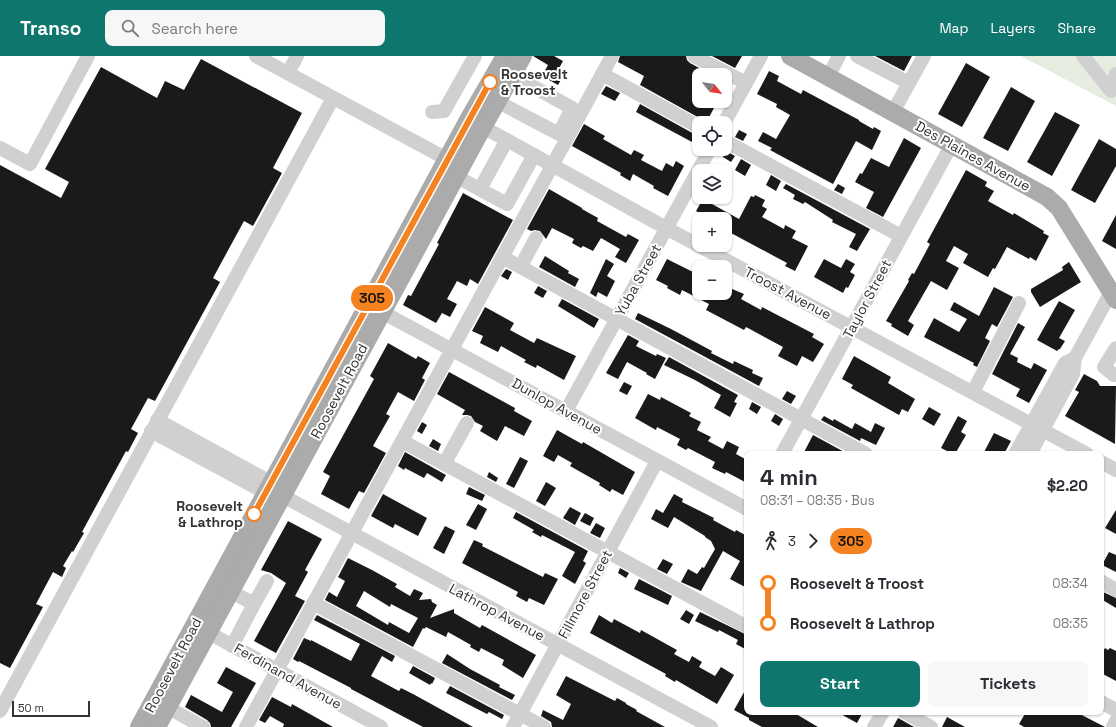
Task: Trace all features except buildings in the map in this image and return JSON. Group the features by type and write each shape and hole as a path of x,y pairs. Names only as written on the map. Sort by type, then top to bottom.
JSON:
{"main road":[{"name":"Roosevelt Road","path":"139,727 161,704 224,587 273,491 374,311 490,98 505,66 523,56"},
{"name":"Des Plaines Avenue","path":"790,56 1047,197 1058,208 1114,296"},
{"name":"Roosevelt Road","path":"157,727 161,704"}],"street":[{"path":"0,148 30,164 88,56"},
{"path":"256,56 334,98 452,168 480,189 507,204 534,155"},
{"path":"288,73 297,56"},
{"path":"432,112 444,111 475,56"},
{"path":"694,56 746,83"},
{"path":"728,116 761,56"},
{"path":"828,77 839,56"},
{"path":"857,56 909,83"},
{"path":"893,112 924,56"},
{"path":"1083,56 1112,91 1116,74"},
{"path":"246,727 602,74 608,57"},
{"path":"490,98 559,134 572,108 505,66"},
{"path":"602,74 692,123"},
{"path":"0,711 334,98"},
{"name":"Troost Avenue","path":"476,123 666,228 1081,451"},
{"path":"480,189 507,140"},
{"name":"Taylor Street","path":"784,451 952,144"},
{"path":"732,145 901,236"},
{"name":"Yuba Street","path":"566,411 706,156"},
{"path":"520,266 536,238"},
{"path":"502,257 860,451"},
{"path":"1031,451 1037,427 1065,363 1075,358 1114,296"},
{"path":"973,392 1019,303"},
{"name":"Dunlop Avenue","path":"374,311 452,349 744,507"},
{"path":"1116,348 1104,367 1114,375 1116,374"},
{"path":"444,464 467,423"},
{"name":"Lathrop Avenue","path":"154,426 711,727"},
{"path":"1017,451 1037,427"},
{"path":"402,441 744,626"},
{"name":"Fillmore Street","path":"513,727 657,460"},
{"path":"1104,464 1116,470"},
{"path":"232,646 267,581"},
{"path":"1104,584 1116,590"},
{"path":"224,587 254,604"},
{"path":"314,603 544,727"},
{"name":"Ferdinand Avenue","path":"201,629 381,727"},
{"path":"161,704 203,727"},
{"path":"1104,704 1116,710"},
{"path":"874,727 881,715"},
{"path":"909,715 931,727"},
{"path":"1113,727 1116,721"}],"shaded area":[{"path":"1021,56 1116,56 1116,106"}],"bus line":[{"name":"305","path":"254,514 490,82"}],"place":[{"name":"Roosevelt & Troost","path":"490,82"},
{"name":"Roosevelt & Lathrop","path":"254,514"}]}
